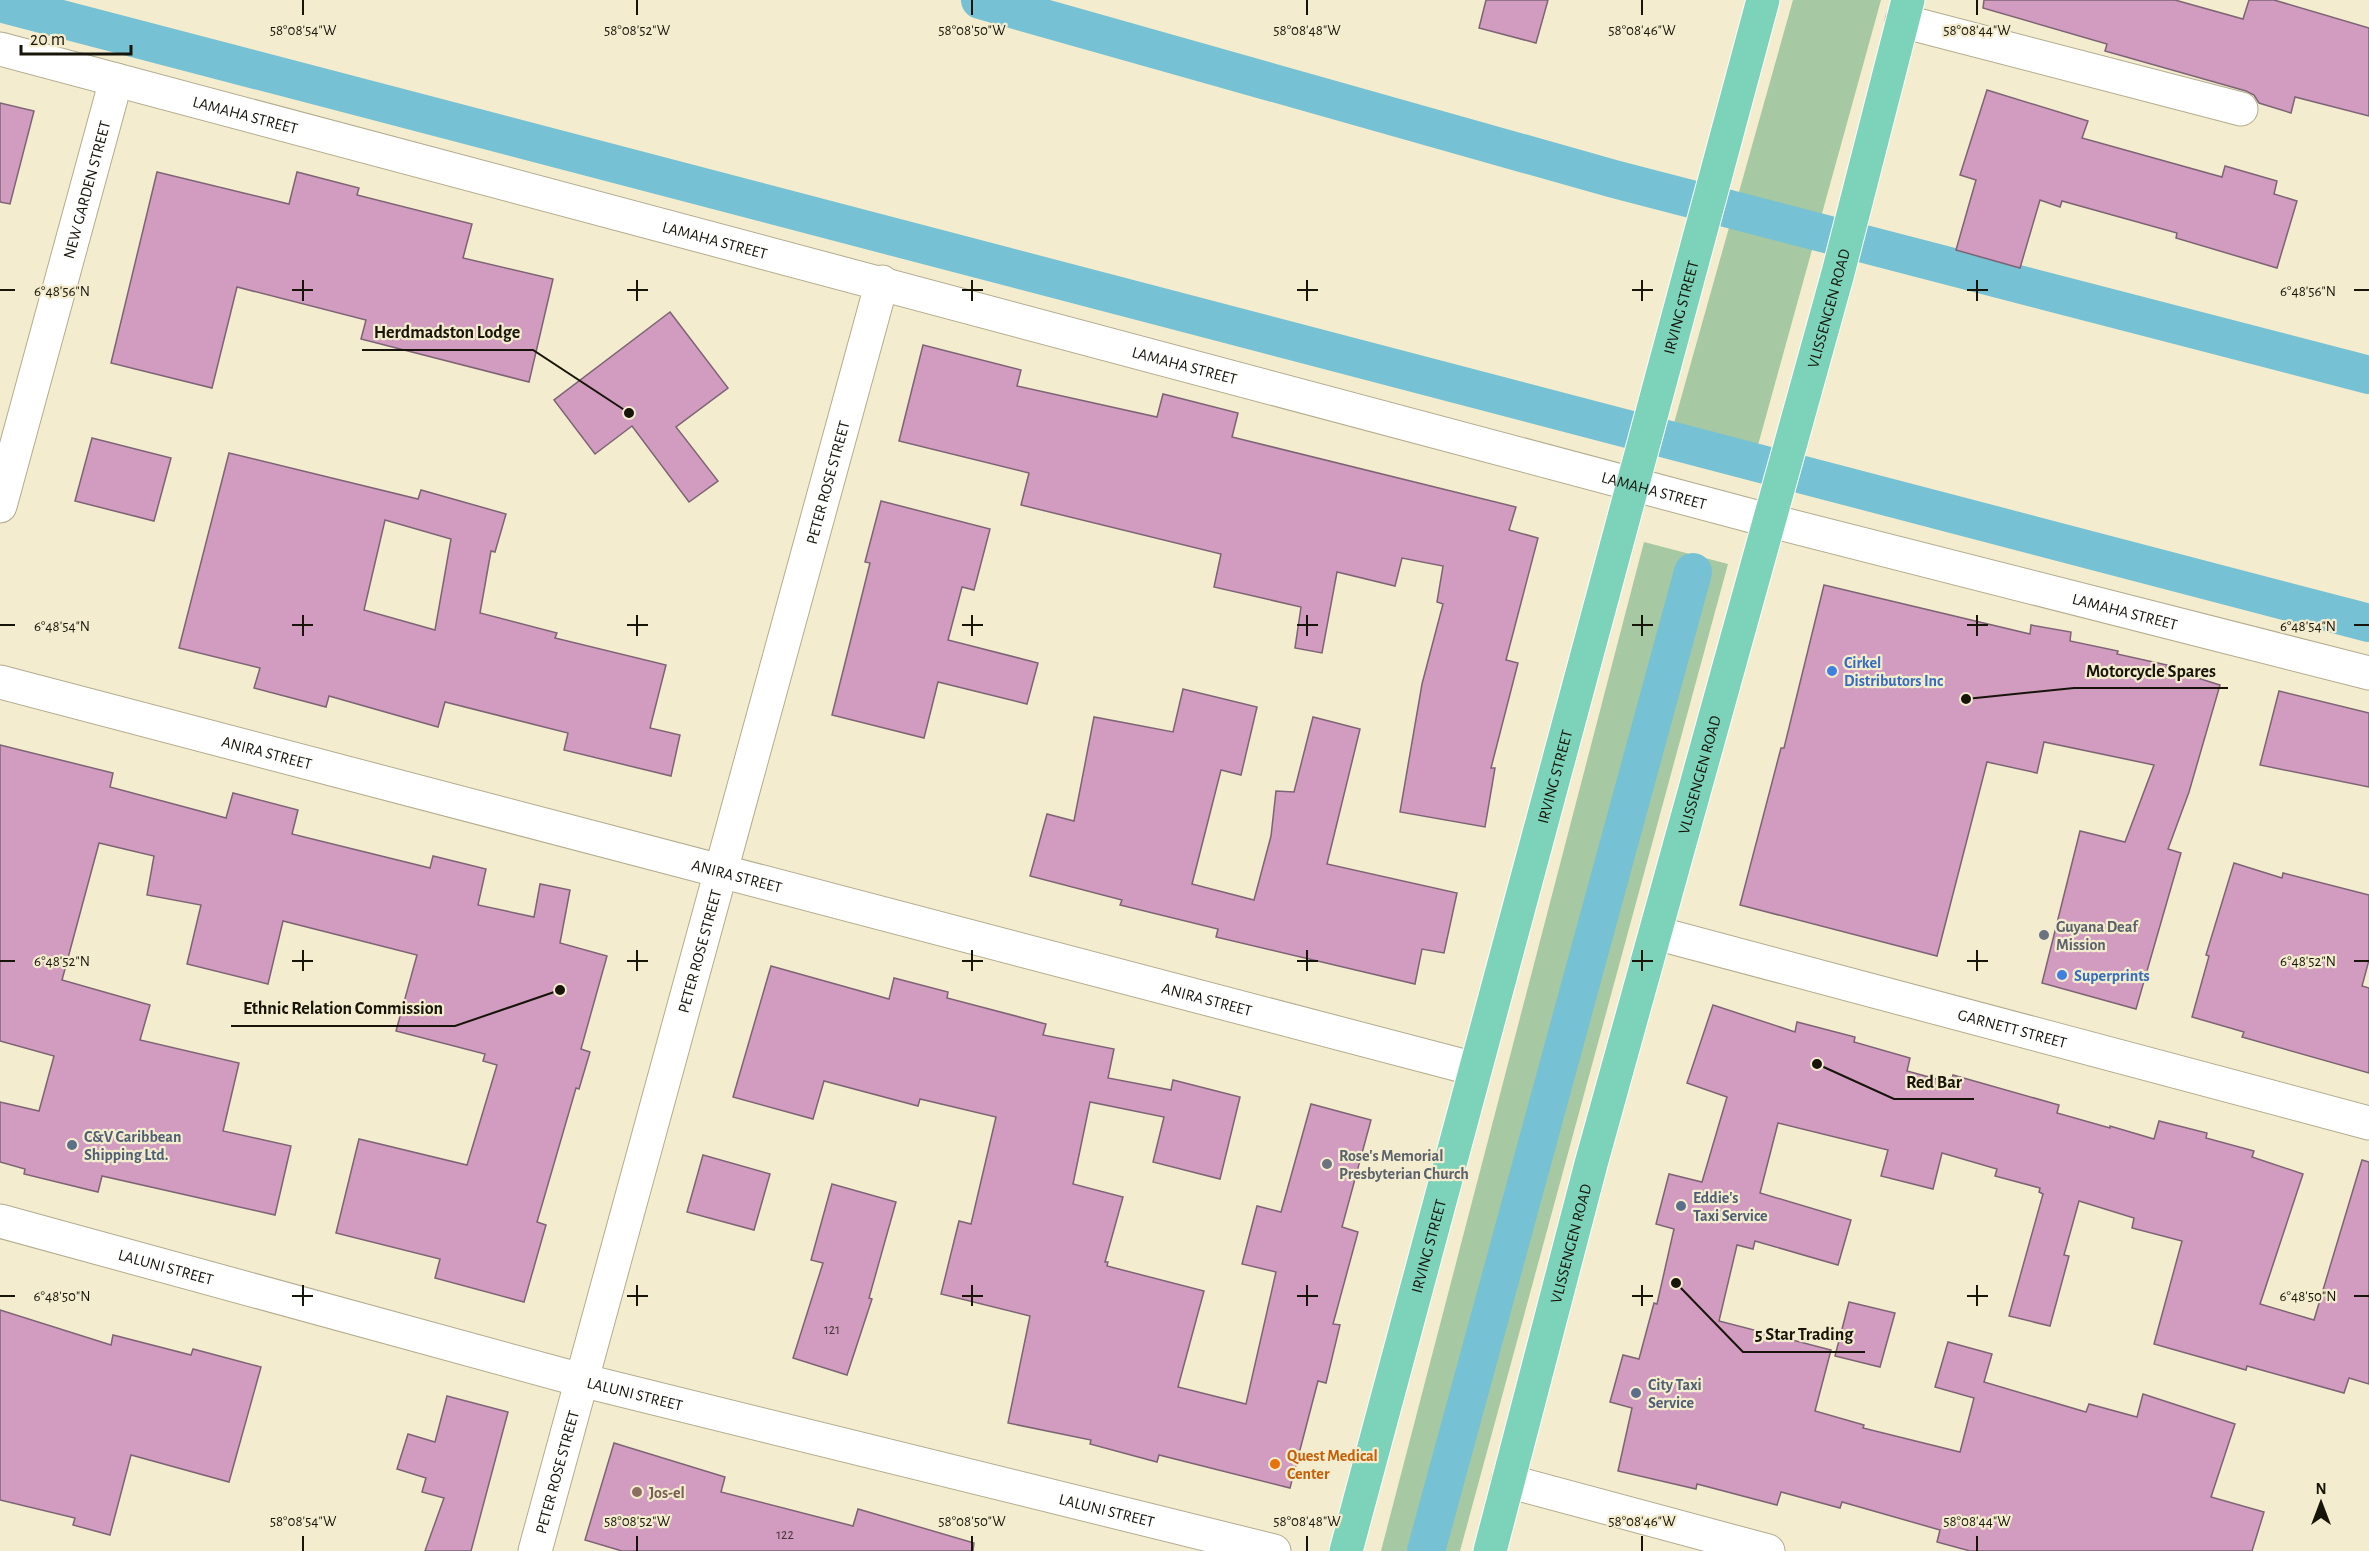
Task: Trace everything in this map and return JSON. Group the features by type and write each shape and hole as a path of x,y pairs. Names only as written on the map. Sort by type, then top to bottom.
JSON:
{"main road":[{"name":"IRVING STREET","path":"1346,1551 1763,0"},
{"name":"VLISSENGEN ROAD","path":"1490,1551 1591,1164 1656,933 1767,520 1838,273 1855,198 1905,10"}],"street":[{"path":"1905,10 2241,109"},
{"name":"LAMAHA STREET","path":"0,49 882,282 1637,469 1767,520 2369,673"},
{"name":"NEW GARDEN STREET","path":"0,506 116,80"},
{"name":"PETER ROSE STREET","path":"535,1551 882,282"},
{"name":"ANIRA STREET","path":"0,682 1475,1069"},
{"name":"GARNETT STREET","path":"1656,933 2369,1123"},
{"name":"LALUNI STREET","path":"0,1221 581,1380 1274,1551"},
{"path":"1508,1481 1768,1551"}],"green space":[{"path":"1793,0 1881,0 1750,474 1667,448"},
{"path":"1644,542 1728,564 1460,1551 1381,1551"}],"building":[{"path":"1486,0 1548,0 1536,43 1479,28"},
{"path":"1984,0 2175,0 2243,19 2249,0 2274,0 2369,28 2369,116 2295,97 2291,113 2259,103 2254,95 2246,91 2105,51 2107,44 1983,8"},
{"path":"1987,90 2088,121 2082,138 2222,177 2225,166 2277,181 2274,194 2297,201 2277,268 2176,238 2177,233 2062,201 2060,207 2040,200 2020,268 1956,250 1976,180 1960,175"},
{"path":"0,103 34,111 10,204 0,202"},
{"path":"157,172 289,204 297,172 359,188 357,195 472,224 463,258 553,279 529,382 361,339 366,320 237,287 212,388 111,363"},
{"path":"670,312 728,388 676,427 718,481 689,502 632,426 595,454 554,400"},
{"path":"923,345 1021,370 1017,386 1157,417 1163,394 1238,413 1232,437 1516,507 1509,530 1538,538 1506,660 1518,663 1491,768 1495,768 1485,827 1400,812 1422,684 1443,604 1437,602 1443,566 1402,558 1395,586 1337,572 1322,653 1295,648 1301,607 1214,587 1221,554 1021,505 1029,473 899,441"},
{"path":"92,438 171,458 154,521 75,501"},
{"path":"229,453 418,499 421,490 506,514 495,552 491,551 480,613 557,633 555,638 666,665 650,728 680,735 671,776 564,750 568,733 445,702 438,727 329,696 326,707 254,688 260,668 179,648","holes":["385,520 451,539 435,630 364,610"]},
{"path":"881,501 990,529 974,590 962,587 948,640 1038,663 1027,704 938,682 924,738 832,715 870,563 865,562"},
{"path":"1824,585 2030,634 2031,625 2071,632 2070,641 2118,651 2117,654 2167,665 2166,668 2220,685 2189,792 2168,849 2181,853 2136,1009 2042,983 2080,831 2125,842 2154,765 2044,742 2037,773 1987,762 1937,956 1740,905 1781,748 1784,748"},
{"path":"1183,689 1257,707 1241,775 1221,770 1192,884 1254,900 1271,836 1276,791 1294,792 1313,717 1360,729 1327,864 1457,893 1444,953 1422,949 1415,984 1216,937 1218,929 1120,905 1122,900 1030,876 1047,814 1074,821 1094,717 1173,732"},
{"path":"2279,691 2369,713 2369,787 2260,765"},
{"path":"0,745 113,773 110,787 226,818 233,793 298,810 292,834 430,868 433,856 486,869 478,905 534,917 540,884 570,890 560,943 607,956 581,1049 590,1052 579,1089 576,1088 537,1222 546,1225 524,1302 435,1278 440,1259 336,1233 359,1139 467,1165 497,1065 483,1061 485,1054 396,1031 417,955 283,921 268,984 187,964 201,905 147,895 154,856 99,843 62,980 150,1005 140,1040 239,1063 223,1131 291,1146 275,1215 102,1176 98,1192 24,1174 25,1169 0,1162 0,1102 39,1111 54,1056 0,1041"},
{"path":"2234,863 2282,878 2283,873 2369,895 2369,960 2362,986 2369,988 2369,1073 2242,1037 2244,1032 2192,1017 2209,956 2206,955"},
{"path":"771,966 889,999 894,978 948,992 947,998 1046,1024 1043,1035 1114,1049 1108,1078 1171,1090 1173,1080 1240,1097 1220,1179 1153,1162 1164,1117 1090,1102 1073,1184 1123,1197 1105,1262 1108,1262 1107,1266 1204,1291 1178,1387 1246,1404 1276,1272 1242,1264 1257,1206 1281,1212 1311,1104 1371,1120 1342,1227 1358,1232 1333,1324 1340,1325 1326,1383 1318,1381 1290,1488 1159,1455 1157,1462 1090,1444 1091,1440 1008,1423 1030,1316 941,1294 959,1221 971,1224 996,1117 920,1099 918,1106 824,1081 813,1119 733,1097"},
{"path":"1713,1005 1795,1032 1797,1022 1855,1037 1854,1042 1910,1058 1907,1071 1951,1083 1953,1075 2059,1105 2057,1113 2110,1128 2110,1126 2154,1139 2159,1121 2207,1133 2206,1138 2254,1151 2252,1157 2303,1174 2260,1304 2314,1320 2362,1160 2369,1162 2369,1384 2349,1378 2344,1393 2247,1366 2246,1370 2154,1344 2182,1241 2132,1228 2134,1218 2079,1201 2064,1255 2069,1256 2050,1326 2009,1316 2043,1194 2039,1192 2040,1188 1995,1176 1997,1169 1942,1153 1933,1189 1881,1176 1888,1150 1778,1123 1760,1193 1851,1220 1838,1265 1755,1241 1753,1249 1737,1245 1719,1321 1831,1350 1815,1411 1864,1425 1863,1428 1960,1452 1974,1398 1935,1387 1948,1342 1992,1354 1984,1382 2086,1412 2089,1404 2137,1417 2143,1394 2235,1424 2211,1497 2264,1512 2252,1551 1970,1551 1937,1542 1940,1530 1842,1502 1840,1508 1781,1492 1777,1505 1697,1484 1696,1489 1618,1471 1632,1408 1610,1402 1623,1355 1639,1359 1654,1303 1657,1304 1674,1229 1656,1224 1669,1174 1702,1182 1727,1097 1687,1083"},
{"path":"703,1155 770,1174 754,1230 687,1212"},
{"path":"832,1184 896,1202 869,1298 872,1299 847,1375 793,1358 823,1263 811,1260"},
{"path":"1849,1302 1895,1313 1880,1367 1835,1356"},
{"path":"0,1310 111,1345 113,1335 191,1355 193,1349 261,1367 229,1482 131,1455 110,1535 73,1525 75,1518 0,1500"},
{"path":"447,1396 508,1412 471,1551 425,1551 444,1498 422,1492 426,1478 397,1469 408,1434 435,1442"},
{"path":"614,1443 725,1477 721,1492 853,1526 858,1509 974,1543 973,1551 622,1551 585,1540"}],"waterway":[{"path":"980,0 1614,179 2369,375"},
{"path":"0,3 2369,623"},
{"path":"1426,1551 1693,572"}],"place":[{"name":"Herdmadston Lodge","path":"629,413"},
{"name":"Cirkel Distributors Inc","path":"1832,671"},
{"name":"Motorcycle Spares","path":"1966,699"},
{"name":"Guyana Deaf Mission","path":"2044,935"},
{"name":"Superprints","path":"2062,975"},
{"name":"Ethnic Relation Commission","path":"560,990"},
{"name":"Red Bar","path":"1817,1064"},
{"name":"C&V Caribbean Shipping Ltd.","path":"72,1145"},
{"name":"Rose's Memorial Presbyterian Church","path":"1327,1164"},
{"name":"Eddie's Taxi Service","path":"1681,1206"},
{"name":"5 Star Trading","path":"1676,1283"},
{"name":"City Taxi Service","path":"1636,1393"},
{"name":"Quest Medical Center","path":"1275,1464"},
{"name":"Jos-el","path":"637,1492"}]}
